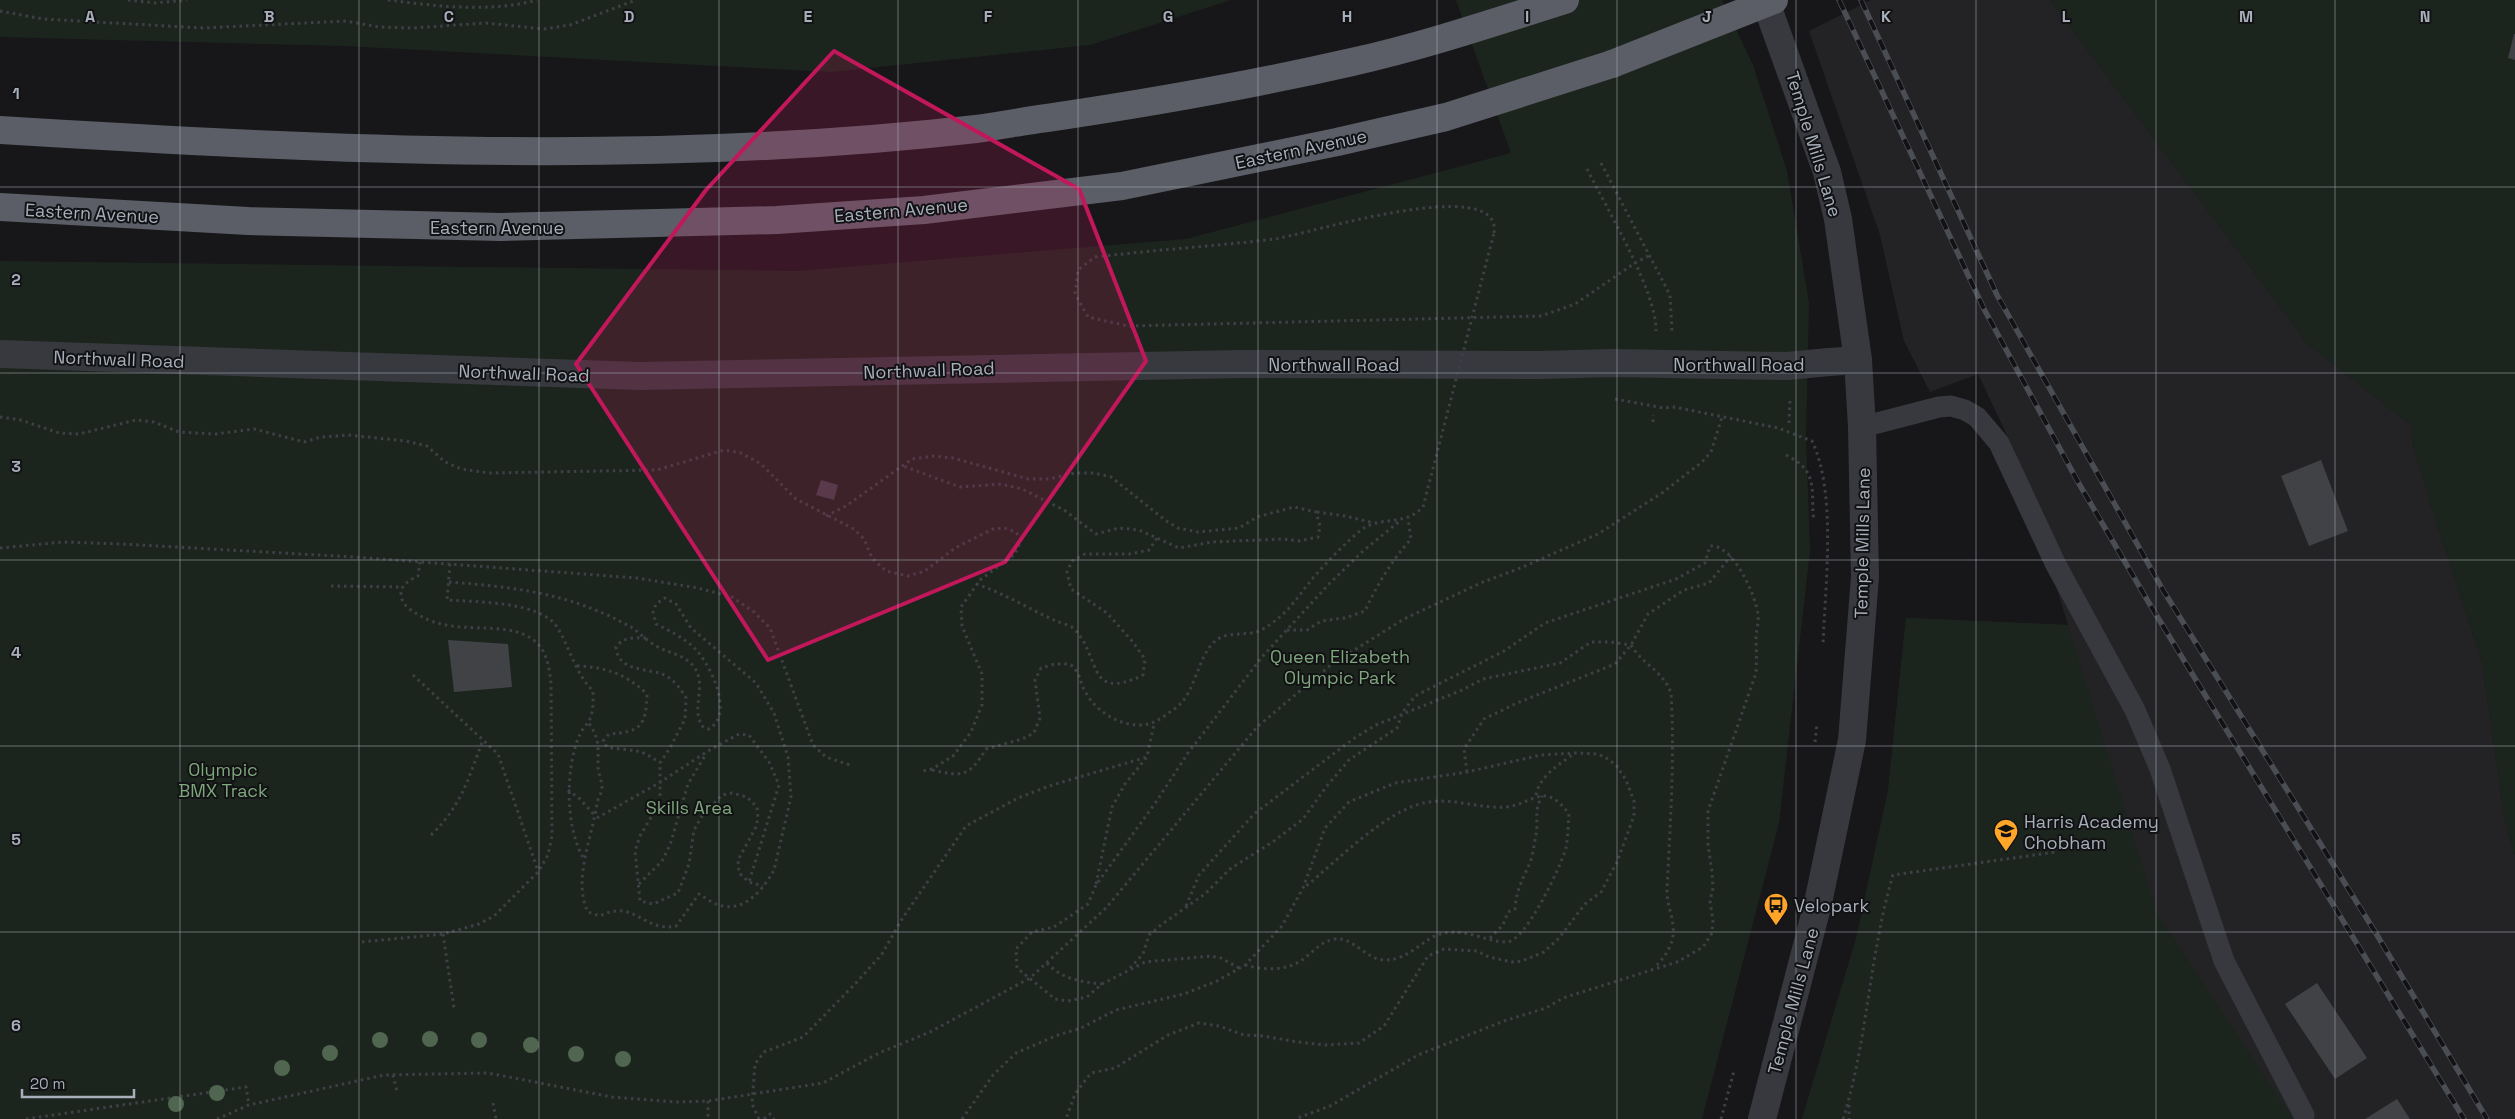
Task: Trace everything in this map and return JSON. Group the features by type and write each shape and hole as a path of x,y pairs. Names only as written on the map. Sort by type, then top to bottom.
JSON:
{"highway":[{"path":"0,130 174,141 423,151 656,150 903,136 980,128 1098,111 1192,95 1354,62 1473,29 1565,0"},
{"name":"Eastern Avenue","path":"0,207 248,221 501,227 777,220 924,210 1122,186 1337,142 1446,117 1612,64 1774,0"}],"street":[{"name":"Temple Mills Lane","path":"1762,1119 1818,902 1852,740 1865,577 1862,427 1858,360 1838,219 1827,172 1766,0"},
{"name":"Northwall Road","path":"0,354 640,376 1250,364 1539,366 1613,363 1787,366 1858,360"}],"lane":[{"path":"1862,427 1939,407 1951,406 1965,410 1977,417 1999,443 2056,565 2135,710 2160,769 2224,961 2304,1115"}],"path":[{"path":"128,0 156,3 187,0"},
{"path":"388,0 436,6 506,7 537,0"},
{"path":"0,12 43,19 204,28 346,21 379,26 414,28 486,23 544,29 570,25 636,0"},
{"path":"1601,163 1670,295 1672,326"},
{"path":"1587,169 1635,263 1656,318 1656,331"},
{"path":"932,769 958,775 974,768 986,749 1022,739 1034,733 1040,718 1035,680 1041,668 1055,664 1070,664 1080,674 1085,692 1099,709 1116,720 1138,725 1154,724 1182,703 1212,643 1221,636 1260,630 1288,611 1314,577 1362,529 1375,523 1401,520 1416,515 1424,507 1494,233 1494,220 1490,215 1468,207 1393,211 1278,239 1095,257 1078,270 1075,294 1088,317 1128,326 1541,316 1575,304 1648,256"},
{"path":"1789,423 1790,390"},
{"path":"217,1119 249,1105 393,1075 488,1073 612,1097 676,1102 708,1101 823,1082 879,1053 930,1032 1030,978 1047,963 1106,908 1257,727 1332,664 1404,619 1483,582 1518,570 1598,534 1662,493 1695,467 1711,452 1722,417 1674,407"},
{"path":"1653,415 1653,422"},
{"path":"0,417 21,420 59,433 79,434 136,420 154,422 179,432 215,434 254,429 304,442 321,437 348,435 406,441 427,446 445,462 461,469 489,473 657,470 724,450 741,454 761,464 796,499 825,516 854,529 864,540 872,558 886,571 908,576 925,570 955,548 993,529 1004,528 1016,532 1021,540 1016,554 976,584 961,607 962,626 982,674 982,704 971,732 953,756 932,769 923,771"},
{"name":"Temple Mills Lane","path":"1722,417 1788,432 1812,441 1821,467 1828,542 1823,647"},
{"path":"1786,455 1801,463 1810,475 1813,516 1818,516"},
{"path":"825,516 846,506 912,459 934,456 953,458 1028,478 1049,478 1074,472 1094,473 1111,477 1178,528 1198,532 1240,528 1257,517 1294,507 1375,523"},
{"path":"903,466 960,486 1001,484 1022,489 1064,510 1096,534 1120,528 1139,530 1179,548 1235,541 1283,539 1299,541 1318,537 1320,526 1316,512"},
{"path":"1287,630 1307,630 1320,621 1345,618 1365,611 1399,553 1411,539 1408,518"},
{"path":"1096,885 1188,754 1262,657 1363,551 1401,520"},
{"path":"976,584 992,589 1072,628 1085,644 1093,665 1103,680 1113,685 1126,683 1143,675 1145,660 1132,641 1107,613 1071,589 1067,572 1072,561 1085,554 1130,554 1149,550 1157,538"},
{"path":"0,548 63,542 122,544 420,562 637,578 698,588 732,597 754,612 770,628 813,745 826,757 853,766"},
{"path":"1130,968 1143,954 1149,935 1205,894 1230,869 1274,841 1303,819 1326,787 1349,760 1397,728 1402,713 1415,696 1504,651 1545,623 1586,607 1676,579 1705,563 1710,546 1722,548 1731,556 1745,579 1758,615 1756,673 1708,810 1708,845 1713,880 1710,901 1713,921 1712,933 1703,947 1691,955 1626,980 1564,998 1546,1008 1504,1021 1418,1055 1330,1106 1295,1119"},
{"path":"1467,772 1464,749 1484,719 1517,703 1615,664 1631,644 1648,614 1684,590 1709,583 1731,556"},
{"path":"362,942 460,931 494,916 538,872 548,855 552,836 551,683 546,657 540,646 521,633 436,624 423,618 404,603 401,595 402,587 408,580 418,576 420,562"},
{"path":"450,564 447,600 501,604 524,609 544,617 556,626 577,666 582,680 593,691 593,707 588,722 578,737 568,790 576,846 584,858"},
{"path":"449,582 502,586 568,599 601,612 658,647 689,660 696,670 700,691 697,709 698,722 709,730 714,726 722,706 717,689 709,670 691,645 656,624 653,612 656,604 665,598 676,604 690,628 756,683 774,714 788,757 791,797 774,870 764,886 751,899 733,908 721,906 698,894 676,926 664,928 623,910 612,910 600,916 588,912 583,904 584,858 596,818 602,789 598,771 597,735 588,722"},
{"path":"331,586 402,587"},
{"path":"646,638 628,638 620,642 616,647 619,658 626,666 664,674 675,682 686,698 685,719 660,763 660,796 656,809 640,836 635,851 640,900 653,904 678,893 689,864 694,830 702,816 722,795 732,793 747,797 757,807 758,818 756,827 738,860 739,872 749,882 764,886"},
{"path":"1185,908 1199,875 1254,814 1353,739 1402,713 1462,690 1483,679 1560,663 1592,642 1631,644"},
{"path":"1631,644 1637,656 1666,681 1671,693 1672,775 1667,894 1673,917 1673,937 1666,954 1654,969"},
{"path":"577,666 600,667 617,672 647,694 647,711 643,723 636,730 609,734 603,741 607,747 619,750 632,748 645,752 660,763"},
{"path":"412,675 498,754 538,872"},
{"path":"1814,746 1818,719"},
{"path":"1154,724 1147,758 1125,784 1112,807 1096,885 1088,904 1054,927 1032,932 1016,949 1017,968 1056,999 1068,1001 1088,997 1102,984 1145,962 1211,956 1221,958 1239,968"},
{"path":"596,818 659,783 708,751 739,734 749,735 769,762 779,785 749,882"},
{"path":"431,835 448,819 458,803 483,740"},
{"path":"639,884 662,861 670,846 688,784 708,751"},
{"path":"1536,796 1538,789 1549,773 1576,753"},
{"path":"962,1119 993,1075 1016,1053 1058,1035 1081,1028 1116,1010 1184,994 1217,981 1245,965 1282,926 1303,888 1325,828 1349,802 1395,783 1467,772 1541,755 1576,753 1605,757 1616,766 1629,787 1634,801 1634,816 1617,862 1601,892 1585,904 1559,938 1544,952 1522,961 1512,962 1489,957 1478,951 1444,949 1428,956 1384,1026 1358,1043 1324,1045 1291,1041 1264,1036 1244,1035 1219,1026 1199,1023 1168,1035 1115,1068 1091,1073 1075,1094 1066,1119"},
{"path":"759,1119 752,1104 751,1095 755,1064 764,1052 802,1037 830,1012 882,954 902,919 966,826 1018,798 1147,758"},
{"path":"568,790 580,799 596,818"},
{"path":"1245,965 1262,970 1281,968 1306,958 1314,948 1337,938 1369,955 1386,960 1414,952 1439,934 1465,932 1508,942 1518,937 1530,922 1562,861 1566,847 1569,814 1561,803 1542,796 1536,796 1507,807 1430,802 1399,812 1303,888"},
{"path":"1489,938 1503,925 1508,912 1515,909 1517,890 1522,883 1522,878 1531,860 1536,834 1535,809 1542,796"},
{"path":"1843,1119 1862,1040 1885,901 1893,875 2056,852"},
{"path":"443,934 454,1008"},
{"path":"1047,963 1055,972 1075,980 1102,984"},
{"path":"1721,1119 1734,1071"},
{"path":"393,1075 397,1092"},
{"path":"26,1119 246,1087 249,1105"},
{"path":"708,1101 708,1119"},
{"path":"1848,1101 1850,1119"},
{"path":"493,1102 496,1119"},
{"path":"764,1119 770,1114 774,1119"}],"highlighted area":[{"path":"834,51 1079,189 1146,361 1005,562 768,660 576,364 706,190"}],"shaded area":[{"path":"1871,0 2050,0 2308,344 2411,425 2411,437 2430,503 2482,661 2505,821 2515,855 2515,1119 1802,1119 1856,939 1888,791 1906,618 2068,625 2015,452 1978,374 1930,392 1904,341 1880,235 1809,31"}],"green space":[{"path":"0,0 1231,0 1090,45 831,72 345,46 0,37"},
{"name":"Queen Elizabeth Olympic Park","path":"1456,0 1722,0 1753,65 1787,171 1809,303 1806,437 1810,551 1779,823 1702,1119 0,1119 0,261 797,271 1186,239 1511,153"},
{"path":"2050,0 2515,0 2515,855 2505,821 2482,661 2430,503 2411,437 2411,425 2308,344"},
{"name":"Harris Academy Chobham","path":"1906,618 2068,625 2157,913 2293,1119 1802,1119 1856,939 1888,791"}],"building":[{"path":"2515,34 2515,60 2508,58"},
{"path":"2321,460 2348,531 2309,546 2281,476"},
{"path":"821,480 838,485 834,500 816,495"},
{"path":"448,640 508,644 512,687 454,692"},
{"path":"2317,983 2367,1058 2335,1079 2285,1004"},
{"path":"2397,1099 2410,1119 2365,1119"}],"railway":[{"path":"1839,0 1984,309 2078,482 2152,608 2464,1119"},
{"path":"1861,0 1997,295 2163,590 2377,935 2487,1119"}],"place":[{"name":"Harris Academy Chobham","path":"2006,852"},
{"name":"Velopark","path":"1776,926"}],"park label":[{"name":"Olympic BMX Track","path":"223,780"},
{"name":"Skills Area","path":"689,807"}]}
